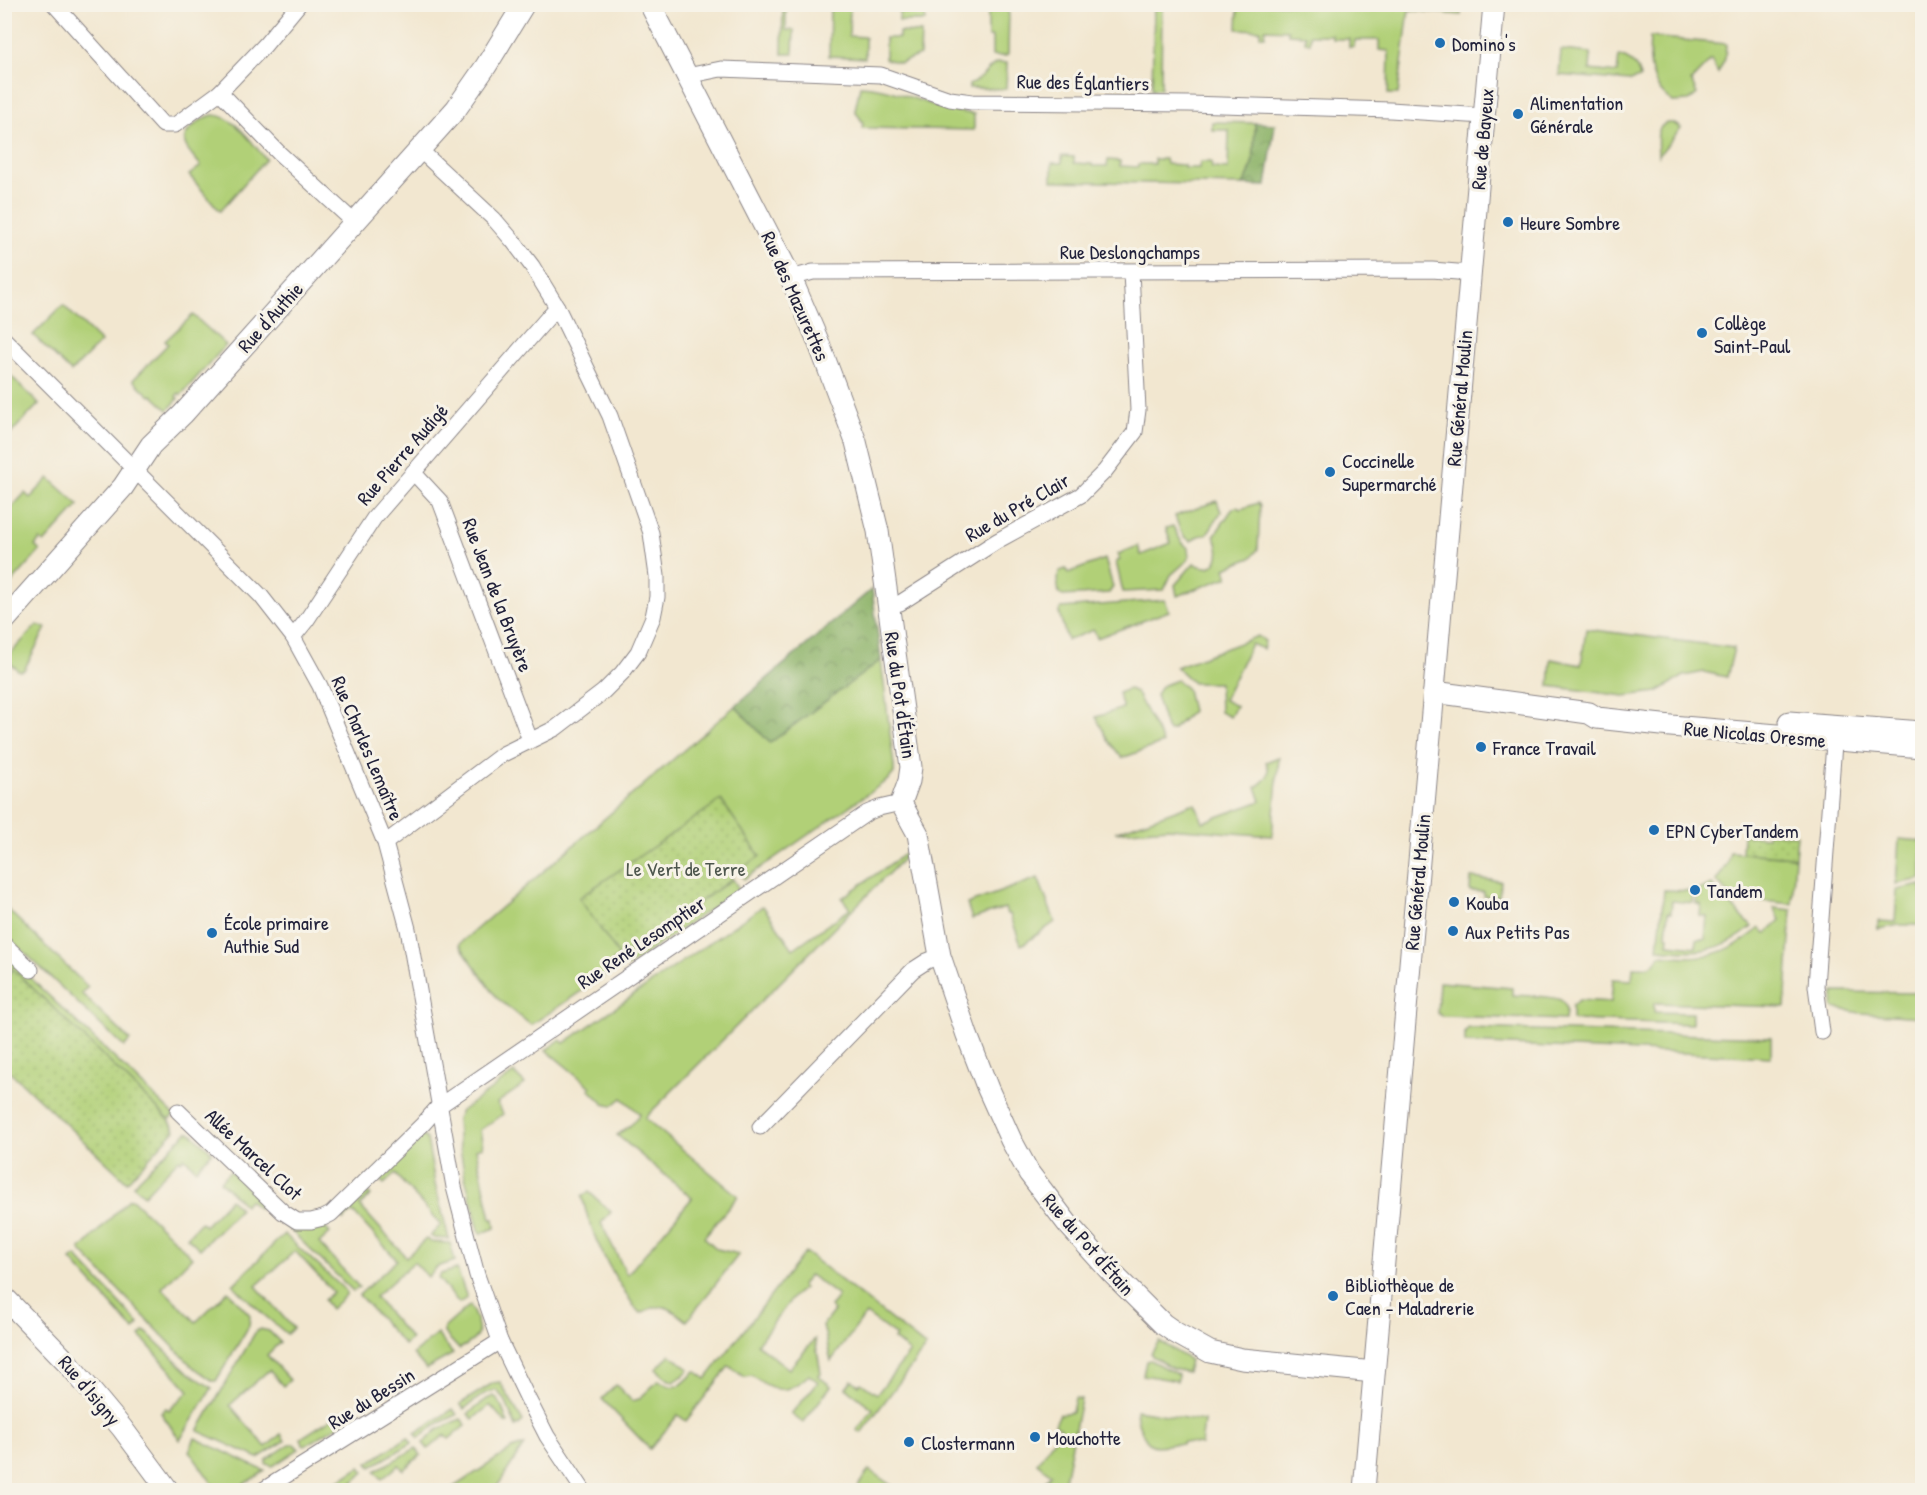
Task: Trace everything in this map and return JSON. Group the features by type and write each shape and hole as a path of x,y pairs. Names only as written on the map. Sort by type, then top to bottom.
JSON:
{"street":[{"path":"54,4 163,125 175,125 220,92 265,45 299,4"},
{"name":"Rue d'Authie","path":"4,621 123,487 151,446 183,414 469,93 524,4"},
{"name":"Rue des Mazurettes","path":"650,4 791,278 818,341 856,442 878,531 889,606"},
{"name":"Rue de Bayeux","path":"1470,273 1494,4"},
{"name":"Rue des Églantiers","path":"687,76 721,69 881,75 950,99 972,102 1401,110 1484,116"},
{"path":"220,92 279,153 355,223"},
{"path":"386,843 503,754 570,719 622,673 647,634 657,597 655,554 651,533 610,416 557,307 532,266 494,219 420,150"},
{"name":"Rue Deslongchamps","path":"791,278 813,272 1432,270 1470,273"},
{"name":"Rue du Pré Clair","path":"889,606 900,603 997,542 1081,495 1105,471 1135,432 1138,410 1131,272"},
{"name":"Rue Général Moulin","path":"1364,1491 1470,273"},
{"name":"Rue Pierre Audigé","path":"293,638 374,518 557,307"},
{"name":"Rue Charles Lemaître","path":"4,339 261,596 293,638 320,686 386,843 408,929 463,1228 477,1275 500,1341 543,1428 583,1491"},
{"name":"Rue Jean de la Bruyère","path":"413,472 440,501 530,740"},
{"name":"Rue du Pot d'Étain","path":"889,606 910,767 909,781 901,803 918,834 940,956 967,1035 988,1089 1029,1173 1067,1223 1146,1309 1176,1333 1210,1352 1242,1359 1374,1372"},
{"name":"Rue Nicolas Oresme","path":"1434,692 1589,713 1601,706 1834,733 1923,747"},
{"name":"Rue Nicolas Oresme","path":"1834,733 1923,732"},
{"path":"1822,1032 1816,986 1834,733"},
{"name":"Rue René Lesomptier","path":"439,1106 867,813 901,803"},
{"path":"4,944 31,970"},
{"path":"759,1127 913,970 940,956"},
{"name":"Allée Marcel Clot","path":"178,1111 276,1207 297,1221 311,1221 332,1214 439,1106"},
{"name":"Rue d'Isigny","path":"4,1297 67,1362 122,1428 168,1491"},
{"name":"Rue du Bessin","path":"263,1491 500,1341"}],"green space":[{"path":"1238,4 1462,5 1461,15 1409,10 1398,94 1388,94 1389,51 1379,50 1379,40 1355,40 1354,47 1349,47 1349,39 1332,39 1332,35 1310,35 1310,43 1305,42 1305,35 1288,34 1288,30 1265,29 1265,36 1260,36 1260,30 1237,29"},
{"path":"783,5 786,5 786,30 794,30 793,54 782,54"},
{"path":"830,5 850,5 849,36 865,37 865,58 829,56"},
{"path":"900,5 926,5 925,21 899,21"},
{"path":"988,5 1009,5 1008,54 1006,56 992,56 992,37 988,37"},
{"path":"1154,5 1162,5 1161,89 1152,89"},
{"path":"899,32 921,33 920,55 900,63 885,59 885,38 899,38"},
{"path":"1650,37 1726,44 1725,59 1718,73 1711,60 1691,81 1697,94 1689,101 1673,102 1665,96 1655,82 1650,64"},
{"path":"1561,50 1591,53 1590,70 1617,73 1619,56 1623,57 1638,70 1640,78 1630,81 1559,75"},
{"path":"997,63 1007,63 1006,89 969,88 969,85"},
{"path":"860,86 889,91 958,112 974,114 974,130 862,128 863,123 855,110"},
{"path":"213,115 236,125 266,159 220,211 189,175 201,166 187,149 185,141 193,126"},
{"path":"1212,122 1255,123 1252,163 1243,185 1052,181 1052,163 1062,163 1062,156 1074,157 1074,163 1092,164 1092,166 1107,166 1108,160 1120,161 1120,166 1138,167 1138,164 1154,164 1154,159 1165,159 1166,164 1184,165 1184,168 1199,168 1200,162 1211,162 1212,168 1228,169 1229,130 1212,130"},
{"path":"1255,123 1275,124 1266,186 1243,185 1252,163"},
{"path":"1667,123 1673,123 1681,128 1658,156 1658,132"},
{"path":"63,305 101,342 71,372 33,335"},
{"path":"193,315 226,345 181,395 179,393 176,396 178,399 168,410 133,380 168,344 165,341"},
{"path":"5,370 39,404 11,433 5,427"},
{"path":"49,478 79,505 44,543 40,540 35,546 40,551 5,590 5,569 8,565 5,561 5,515 25,493 30,498"},
{"path":"1217,501 1221,512 1207,534 1191,541 1185,537 1175,516"},
{"path":"1258,503 1260,506 1258,549 1251,558 1225,568 1228,577 1177,596 1175,585 1194,563 1208,567 1216,562 1218,550 1214,536 1233,508 1241,509"},
{"path":"1173,526 1181,541 1188,548 1188,560 1171,575 1164,590 1123,592 1116,562 1120,560 1118,554 1138,546 1141,555 1171,543 1166,528"},
{"path":"1105,559 1113,587 1109,593 1063,596 1059,594 1057,579 1060,571 1066,569 1068,573"},
{"path":"872,589 881,660 770,743 735,706"},
{"path":"1165,600 1169,611 1097,638 1094,630 1067,640 1059,612 1061,608"},
{"path":"37,625 46,628 24,670 19,671 8,661 7,657"},
{"path":"1586,629 1734,648 1727,677 1704,672 1684,676 1657,692 1624,696 1549,686 1551,659 1581,665"},
{"path":"1258,636 1265,641 1263,649 1251,644 1224,700 1236,706 1230,717 1220,712 1219,683 1193,683 1176,667"},
{"path":"881,660 894,766 894,773 889,779 744,879 738,870 759,855 580,898 620,957 613,961 617,967 531,1025 497,998 459,944 735,706 770,742"},
{"path":"1177,680 1187,689 1192,711 1169,731 1166,728 1156,695 1161,686"},
{"path":"1129,689 1136,692 1163,743 1122,758 1108,740 1096,717 1123,708 1118,693"},
{"path":"1279,757 1272,836 1169,828 1115,832 1192,804 1195,804 1203,822 1261,801 1256,787 1267,776 1266,762"},
{"name":"Le Vert de Terre","path":"721,800 760,856 731,876 732,879 620,957 579,898"},
{"path":"1768,833 1797,835 1795,857 1742,853 1743,835 1767,837"},
{"path":"1899,839 1922,841 1922,879 1896,884"},
{"path":"1730,852 1795,857 1792,904 1733,898 1716,881 1727,864"},
{"path":"906,853 906,856 645,1118 738,1196 704,1237 717,1249 739,1254 687,1321 666,1307 655,1307 641,1313 636,1309 603,1255 591,1227 582,1196 589,1192 611,1212 601,1223 627,1275 692,1198 617,1135 632,1124 640,1114 622,1098 612,1106 604,1104 589,1089 591,1087 546,1050 560,1040 564,1043 763,906 793,949 850,909 842,898"},
{"path":"1038,878 1055,922 1025,943 1021,945 1010,914 1007,914 1005,908 972,919 967,904"},
{"path":"1471,878 1501,881 1499,897 1484,896 1484,892 1470,891"},
{"path":"733,879 739,889 627,967 620,957"},
{"path":"1712,885 1752,927 1729,942 1708,949 1685,951 1658,949 1664,890 1693,891 1692,903 1672,901 1671,913 1668,912 1666,935 1669,936 1668,944 1696,947 1697,939 1705,939 1707,917 1700,916 1701,904 1696,904 1697,890"},
{"path":"1922,885 1922,925 1899,925 1878,929 1878,921 1895,922 1897,890"},
{"path":"5,907 88,987 81,993 130,1040 124,1047 5,934"},
{"path":"1774,908 1792,910 1785,1007 1654,1003 1654,1012 1692,1013 1692,1024 1572,1020 1572,1006 1579,1000 1611,1002 1613,979 1632,980 1633,967 1649,966 1655,963 1660,955 1689,957 1713,954 1736,945 1760,928 1766,934 1780,920"},
{"path":"4,953 174,1115 169,1120 5,962"},
{"path":"13,969 169,1120 175,1130 127,1182 5,1067 5,978"},
{"path":"1439,982 1512,988 1512,995 1558,999 1565,1005 1565,1020 1442,1016 1437,1013"},
{"path":"1834,992 1922,993 1922,1017 1860,1013 1833,1008"},
{"path":"1469,1028 1771,1037 1771,1057 1465,1043 1465,1031"},
{"path":"514,1073 525,1084 497,1103 503,1114 480,1130 483,1147 476,1149 495,1228 480,1234 465,1177 457,1118 461,1111"},
{"path":"187,1132 190,1132 212,1152 196,1169 184,1157 181,1161 179,1159 144,1195 133,1185"},
{"path":"422,1135 427,1139 435,1184 449,1239 430,1236 441,1225 395,1174 384,1184 380,1180 381,1175"},
{"path":"230,1171 263,1204 258,1208 249,1200 244,1205 220,1181"},
{"path":"363,1192 371,1195 360,1206 406,1257 426,1239 431,1242 450,1243 455,1261 437,1267 428,1277 414,1262 375,1297 411,1339 404,1345 359,1295 397,1260 353,1212 343,1220 342,1214"},
{"path":"129,1199 132,1199 192,1257 162,1288 196,1322 228,1291 250,1315 249,1326 216,1381 192,1366 80,1250"},
{"path":"230,1199 240,1209 200,1249 187,1237 201,1222 205,1226"},
{"path":"283,1220 313,1227 324,1226 330,1233 319,1243 359,1287 353,1291 282,1222"},
{"path":"284,1234 346,1291 346,1295 331,1309 324,1300 333,1292 295,1251 256,1286 293,1328 287,1334 233,1285"},
{"path":"805,1252 926,1347 861,1433 857,1430 873,1409 846,1388 852,1380 877,1394 910,1352 894,1339 896,1336 866,1314 831,1361 823,1325 834,1311 830,1307 838,1296 810,1275 801,1286 804,1288 793,1297 757,1344 789,1369 815,1339 821,1373 818,1376 831,1386 803,1423 791,1414 818,1382 809,1375 794,1386 781,1389 768,1386 752,1376 744,1377 729,1366 686,1421 678,1415 650,1449 602,1399 616,1385 632,1401 639,1399 659,1380 670,1386 679,1386 695,1371 706,1379"},
{"path":"76,1256 139,1324 134,1330 71,1260"},
{"path":"457,1269 467,1298 459,1303 438,1278 441,1274"},
{"path":"470,1305 478,1326 477,1336 459,1349 444,1333 444,1328"},
{"path":"260,1329 269,1331 280,1342 267,1355 290,1380 283,1386 269,1370 230,1405 266,1447 281,1434 285,1441 258,1458 198,1431 256,1331"},
{"path":"145,1331 188,1372 212,1388 180,1440 161,1413 166,1408 169,1410 189,1391 140,1336"},
{"path":"437,1334 453,1354 426,1369 413,1354"},
{"path":"1159,1341 1190,1360 1187,1372 1173,1369 1152,1356 1151,1353"},
{"path":"670,1355 689,1369 674,1382 656,1369"},
{"path":"1150,1360 1178,1375 1177,1381 1143,1375 1146,1361"},
{"path":"500,1382 523,1421 516,1427 505,1400 496,1390 484,1394 464,1409 460,1404 493,1383"},
{"path":"494,1396 500,1403 508,1423 490,1405 473,1419 468,1414 487,1399"},
{"path":"1075,1398 1081,1399 1063,1490 1039,1490 1051,1474 1037,1463 1061,1429 1055,1424 1060,1414 1072,1412"},
{"path":"453,1409 457,1415 435,1425 419,1438 415,1433"},
{"path":"1136,1410 1204,1421 1201,1445 1183,1442 1182,1444 1158,1446 1149,1443 1138,1423"},
{"path":"343,1411 349,1419 305,1446 303,1445 301,1438"},
{"path":"461,1419 466,1425 449,1439 445,1435 428,1449 423,1443 437,1430"},
{"path":"408,1437 412,1443 371,1467 368,1463"},
{"path":"195,1438 265,1471 234,1490 217,1490 189,1451"},
{"path":"290,1444 294,1444 299,1449 273,1466 266,1464 266,1460"},
{"path":"524,1445 495,1490 449,1490 512,1449"},
{"path":"416,1448 421,1455 403,1470 399,1465 382,1479 375,1471"},
{"path":"360,1467 364,1472 345,1490 339,1490 334,1484"},
{"path":"869,1470 898,1490 855,1490"}],"place":[{"name":"Domino's","path":"1440,43"},
{"name":"Alimentation Générale","path":"1518,114"},
{"name":"Heure Sombre","path":"1508,222"},
{"name":"Collège Saint-Paul","path":"1702,333"},
{"name":"Coccinelle Supermarché","path":"1330,472"},
{"name":"France Travail","path":"1481,747"},
{"name":"EPN CyberTandem","path":"1654,830"},
{"name":"Tandem","path":"1695,890"},
{"name":"Kouba","path":"1454,902"},
{"name":"Aux Petits Pas","path":"1453,931"},
{"name":"École primaire Authie Sud","path":"212,933"},
{"name":"Bibliothèque de Caen - Maladrerie","path":"1333,1296"},
{"name":"Mouchotte","path":"1035,1437"},
{"name":"Clostermann","path":"909,1442"}]}
